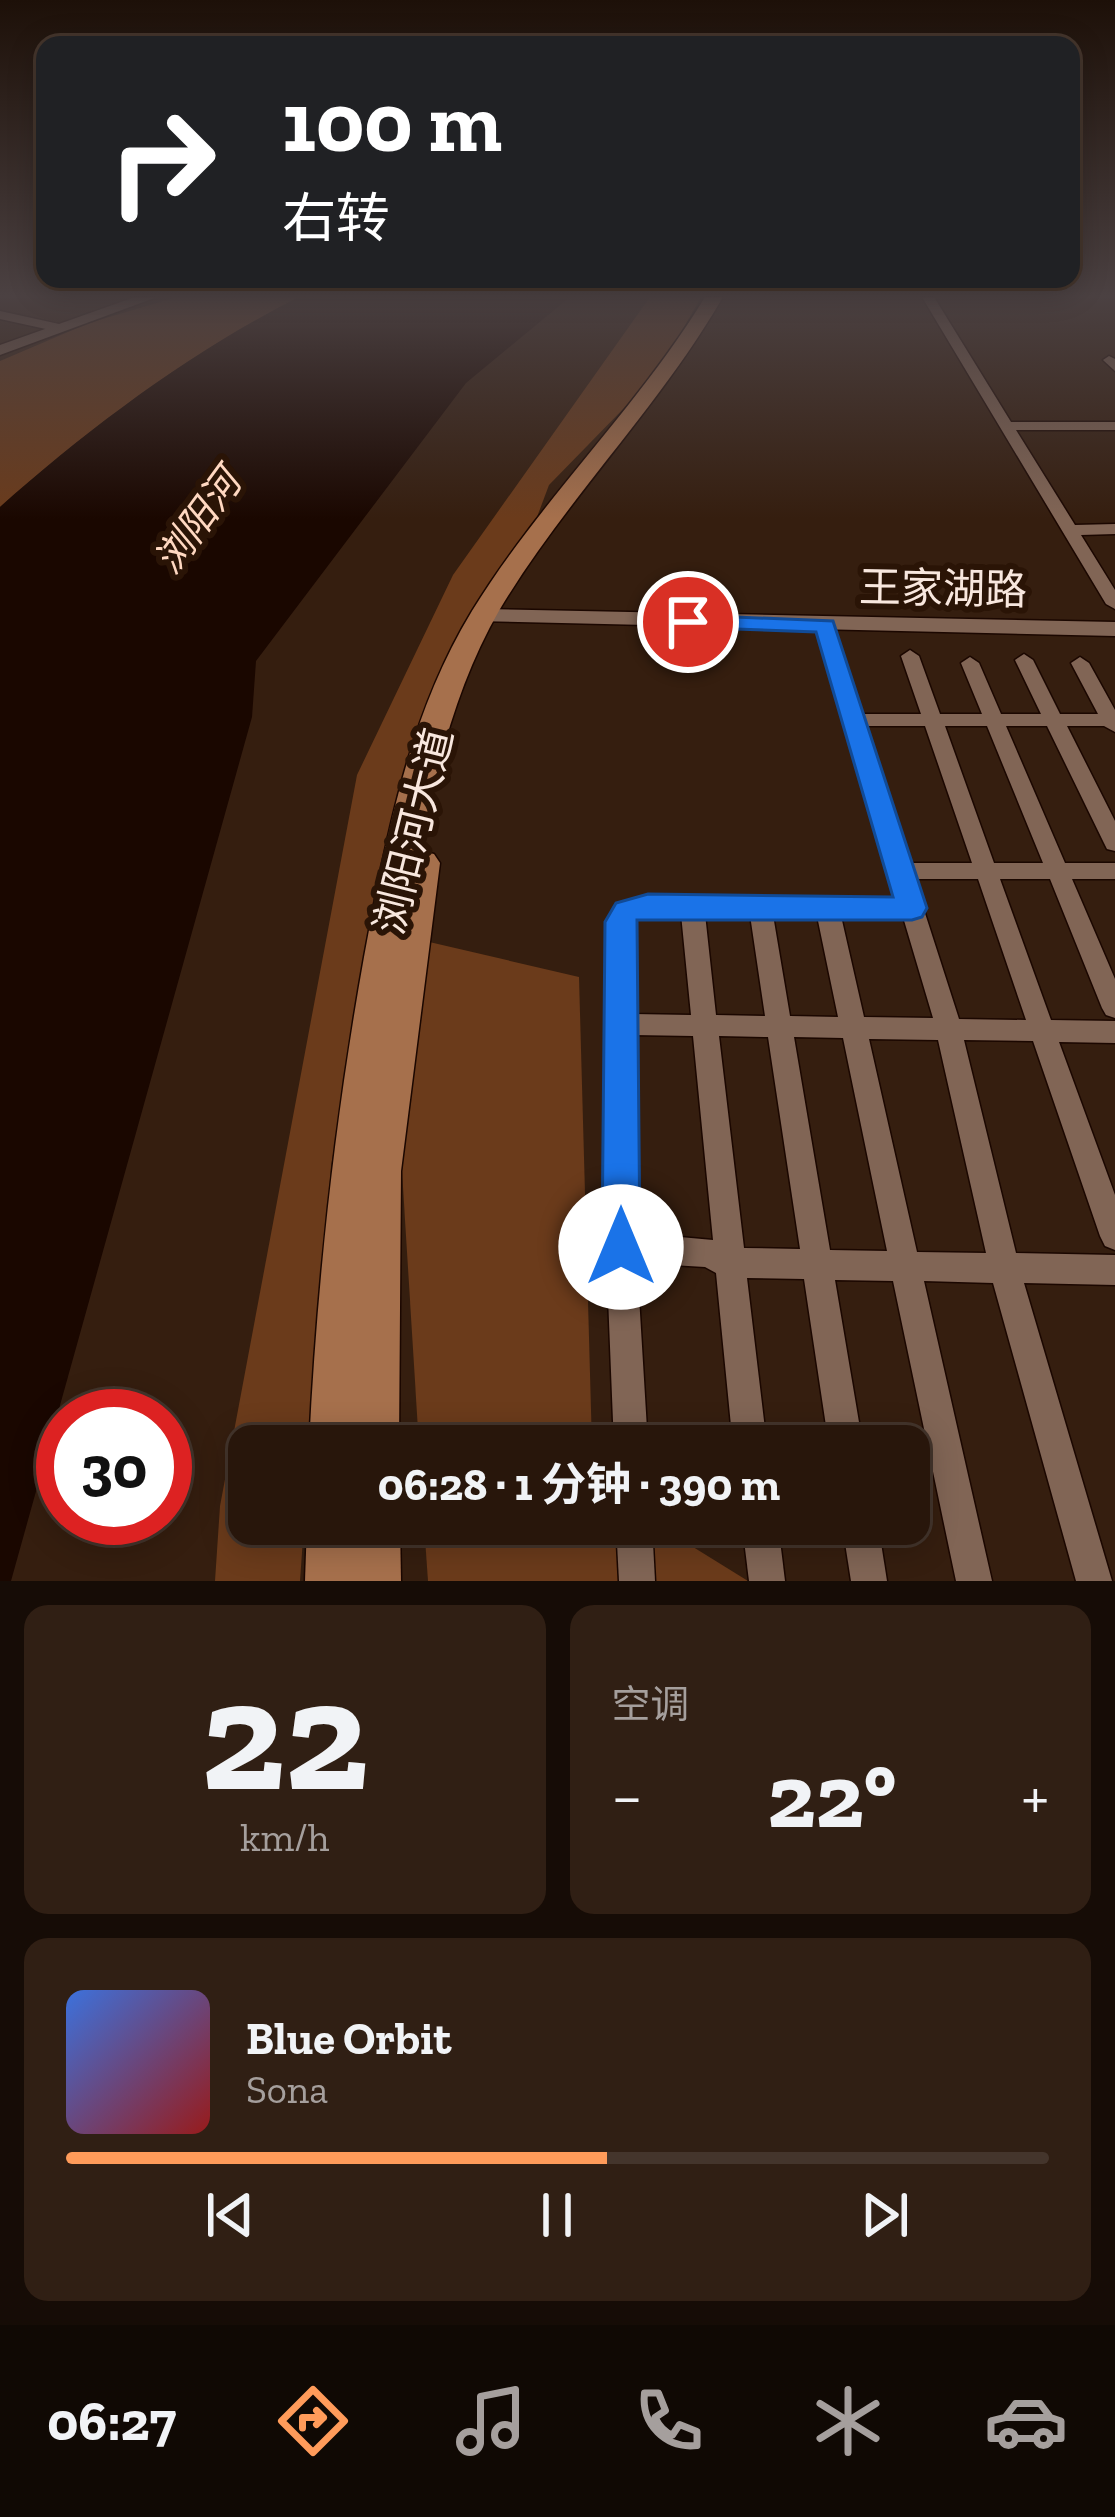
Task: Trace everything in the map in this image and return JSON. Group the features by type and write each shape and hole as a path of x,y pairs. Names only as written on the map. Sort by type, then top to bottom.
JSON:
{"main road":[{"name":"浏阳河大道","path":"373,1425 379,1171 429,815 455,725 510,573 669,371"},
{"name":"浏阳河大道","path":"337,1425 352,1172 389,924 416,791 436,725 494,616 688,371"},
{"path":"334,1581 335,1545"},
{"path":"372,1545 372,1581"}],"street":[{"path":"973,371 1115,604"},
{"path":"1006,426 1115,426"},
{"path":"1070,530 1115,529"},
{"name":"王家湖路","path":"494,616 1115,629"},
{"path":"825,626 948,1030 1005,1270 1094,1581"},
{"path":"910,656 1115,1237"},
{"path":"1024,660 1115,843"},
{"path":"970,663 1115,1008"},
{"path":"1080,663 1114,722"},
{"path":"854,720 1114,722"},
{"path":"901,871 1115,871"},
{"path":"630,1425 621,1247 619,1024 620,922 626,911 648,905 912,908"},
{"path":"692,906 701,1025 747,1425"},
{"path":"760,907 842,1425"},
{"path":"827,908 974,1581"},
{"path":"619,1024 1115,1032"},
{"path":"621,1247 708,1253 727,1263 1115,1270"},
{"path":"635,1545 637,1581"},
{"path":"763,1545 767,1581"},
{"path":"863,1545 869,1581"}],"shaded area":[{"path":"0,371 175,371 70,448 0,507"},
{"path":"598,371 654,371 549,485 537,517 454,644 381,876 331,1166 312,1425 235,1425 357,775 453,575"},
{"path":"425,941 579,977 591,1425 418,1425 402,1171"},
{"path":"228,1463 228,1545 303,1545 300,1581 215,1581"},
{"path":"425,1545 690,1545 748,1581 428,1581"}],"water":[{"name":"浏阳河","path":"175,371 481,371 466,383 256,661 252,717 65,1389 36,1389 36,1491 11,1581 0,1581 0,507"}],"route":[{"path":"621,1247 620,922 626,911 648,905 912,908 825,626 688,622"}]}
